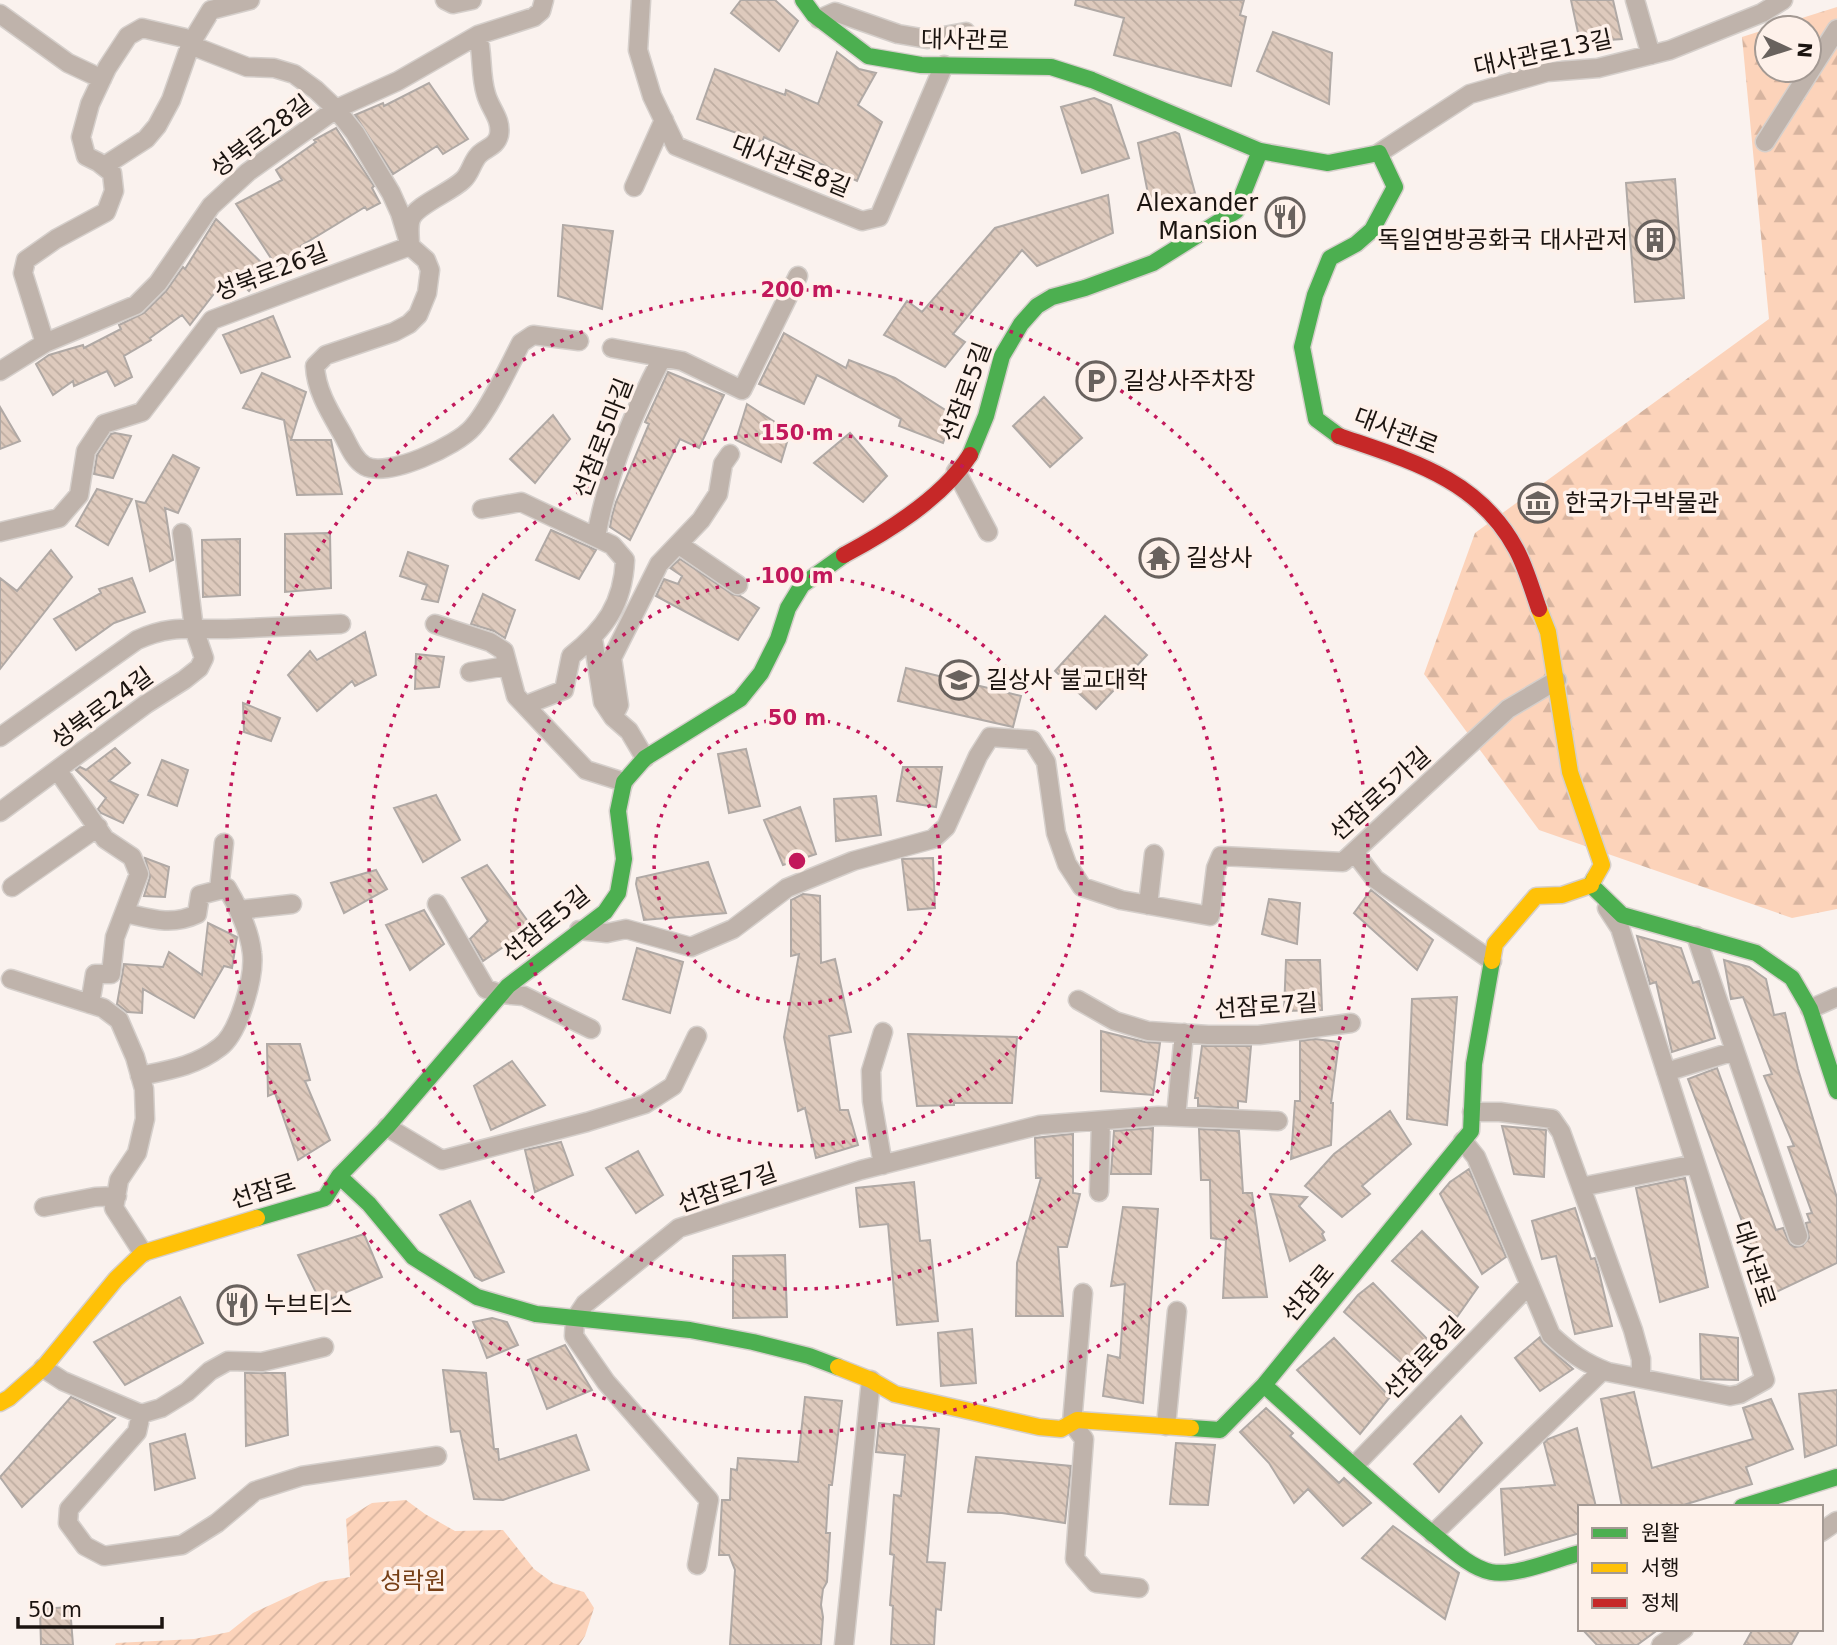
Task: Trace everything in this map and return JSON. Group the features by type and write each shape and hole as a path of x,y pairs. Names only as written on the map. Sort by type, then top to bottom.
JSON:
{"street":[{"path":"104,166 146,139 158,126 171,100 191,43 211,10 250,0"},
{"path":"445,0 453,4 472,0"},
{"name":"성북로28길","path":"0,371 46,343 136,306 158,283 211,206 248,172 336,109 398,80 478,35 534,17 541,11 544,0"},
{"name":"대사관로8길","path":"641,0 638,50 652,96 676,146 862,220 879,217 944,65"},
{"name":"대사관로","path":"803,0 819,19 868,56 921,65 1051,67 1092,80 1260,151 1328,163 1379,153 1395,187 1377,226 1356,245 1330,258 1315,295 1302,347 1316,419 1337,435 1427,467 1472,495 1496,520 1516,549 1548,632 1570,772 1602,865 1591,885 1620,928 1765,1380 1740,1394 1730,1396 1641,1378"},
{"name":"대사관로13길","path":"1635,0 1651,55"},
{"name":"대사관로13길","path":"1379,153 1469,94 1547,72 1598,68 1670,50 1762,13 1783,0"},
{"name":"대사관로","path":"819,19 835,12 898,34 927,39 966,32"},
{"path":"0,14 68,63 102,79"},
{"path":"46,343 23,272 26,260 56,239 106,212 114,191 112,173 86,156 81,137 90,104 102,79 128,36 142,28 185,38 198,48 247,67 274,68 294,74 336,109 355,133 391,193 410,246 426,260 430,270 427,293 418,315 409,324 394,332 326,355 315,366 315,380 331,414 356,458 366,466 380,469 412,461 462,438 475,426 521,342 533,335 579,341"},
{"path":"1765,142 1837,29"},
{"path":"410,246 411,218 420,207 452,190 466,178 475,158 494,146 499,138 499,125 486,96 478,35"},
{"path":"634,187 664,120"},
{"name":"선잠로5길","path":"339,1176 387,1126 501,994 578,930 605,912 618,893 624,859 618,811 624,782 645,758 740,699 761,673 778,639 788,608 802,585 833,561 883,534 932,496 969,458 986,416 1002,356 1021,324 1037,306 1052,297 1153,263 1236,211 1260,151"},
{"name":"성북로26길","path":"0,532 59,518 79,495 86,451 104,424 142,412 212,320 410,246"},
{"name":"선잠로5마길","path":"612,348 682,361 742,390 798,276"},
{"name":"선잠로5마길","path":"596,537 600,513 614,469 644,392 662,358"},
{"path":"613,717 619,705 612,658 659,564 701,520 718,494 723,464 730,454"},
{"path":"956,471 988,532"},
{"name":"선잠로5마길","path":"482,509 521,502 612,545 625,560 624,583 610,616 593,639"},
{"name":"성북로24길","path":"0,812 199,668 204,658 194,629 182,533"},
{"path":"678,544 738,585"},
{"name":"성북로24길","path":"0,737 137,640 158,631 341,624"},
{"path":"435,624 490,642 504,651 516,696 586,770 624,782"},
{"path":"526,705 564,690 571,656 593,639 603,702 613,717 629,732 645,758"},
{"path":"470,672 507,666"},
{"name":"선잠로5가길","path":"578,930 607,933 626,929 691,947 733,929 787,888 853,861 933,839 946,827 978,756 990,737 1032,740 1046,762 1056,833 1068,864 1082,887 1121,900 1210,916 1216,868 1221,856 1343,862 1508,709 1557,680"},
{"path":"58,771 105,839 132,857 139,874 115,937 111,974 95,974 90,1004"},
{"path":"12,887 98,827"},
{"path":"219,890 224,843"},
{"path":"1354,852 1375,879 1492,961"},
{"path":"1148,905 1154,854"},
{"path":"1591,885 1622,915 1756,953 1792,978 1810,1009 1837,1091"},
{"name":"선잠로","path":"0,1403 43,1368 116,1279 143,1254 325,1198 339,1176 369,1203 413,1257 477,1297 536,1314 690,1330 753,1342 809,1356 871,1380 895,1394 1039,1427 1061,1429 1077,1420 1220,1430 1264,1385 1471,1131 1474,1064 1495,944 1536,896 1562,895 1591,885"},
{"path":"125,914 162,922 183,920 197,914 200,895 227,887 239,910 252,953 249,981 238,1021 223,1046 193,1064 140,1076"},
{"path":"239,910 292,904"},
{"name":"선잠로5길","path":"437,904 486,989 501,994 524,996 592,1029"},
{"name":"대사관로","path":"1696,936 1798,1236"},
{"path":"11,979 103,1008 119,1020 135,1057 144,1088 145,1119 137,1153 119,1180 114,1208 143,1254"},
{"path":"1810,1009 1837,997"},
{"name":"선잠로7길","path":"1078,1000 1115,1021 1147,1031 1259,1035 1351,1023"},
{"path":"883,1032 871,1071 872,1101 883,1165"},
{"name":"선잠로7길","path":"1176,1117 1184,1034"},
{"path":"387,1126 442,1160 587,1122 645,1104 673,1086 697,1036"},
{"path":"1666,1072 1735,1051"},
{"path":"1463,1141 1476,1157 1551,1335 1573,1356 1590,1366 1641,1378 1642,1359 1633,1330 1561,1132 1552,1119 1500,1112 1472,1112"},
{"name":"선잠로7길","path":"575,1319 585,1304 680,1228 883,1165 1040,1125 1158,1116 1278,1121"},
{"path":"1099,1192 1101,1121"},
{"path":"1581,1187 1695,1164"},
{"path":"44,1207 95,1196 117,1196"},
{"name":"선잠로8길","path":"1355,1465 1529,1285"},
{"path":"1083,1293 1072,1423 1084,1439 1075,1559 1096,1583 1139,1588"},
{"path":"1166,1426 1177,1311"},
{"path":"575,1319 575,1336 606,1382 709,1500 697,1565"},
{"path":"43,1368 63,1381 141,1414 160,1408 187,1392 210,1371 228,1361 262,1362 324,1347"},
{"path":"1433,1534 1604,1370"},
{"path":"844,1645 871,1380"},
{"path":"1264,1385 1433,1534 1474,1566 1489,1572 1529,1567 1578,1554"},
{"path":"141,1414 136,1432 69,1509 68,1523 85,1546 104,1556 182,1545 217,1523 255,1491 302,1476 437,1456"},
{"path":"1748,1505 1837,1477"},
{"path":"1661,1645 1681,1631"}],"green space":[{"path":"1837,7 1837,909 1792,918 1539,830 1424,674 1475,533 1769,319 1742,37 1753,33 1753,84 1823,84 1823,14 1815,14"},
{"name":"성락원","path":"406,1500 455,1531 503,1530 534,1569 553,1583 584,1592 594,1608 585,1636 579,1645 115,1645 194,1639 229,1632 253,1613 320,1582 350,1577 346,1519 372,1503"}],"building":[{"path":"741,0 775,0 798,21 779,51 731,13"},
{"path":"1076,0 1244,0 1240,15 1246,17 1231,86 1114,55 1124,18 1075,5"},
{"path":"1571,0 1613,0 1622,39 1580,42"},
{"path":"1273,32 1332,53 1329,104 1257,71"},
{"path":"837,52 859,69 876,73 858,105 882,122 857,181 764,137 762,142 697,119 715,69 785,95 786,90 818,104"},
{"path":"429,83 468,139 443,154 437,146 393,174 355,115 383,103 384,106"},
{"path":"1094,98 1111,105 1129,158 1082,173 1061,107"},
{"path":"336,128 374,186 372,188 380,203 367,210 365,207 301,246 304,254 276,266 236,204 282,180 276,170 316,142 314,140"},
{"path":"1175,132 1179,134 1195,193 1151,209 1138,143"},
{"name":"독일연방공화국 대사관저","path":"1675,179 1684,298 1635,302 1626,183"},
{"path":"1108,195 1113,233 1037,266 1022,250 953,334 965,342 945,367 884,335 907,301 922,312 995,228"},
{"path":"216,219 267,268 249,291 230,273 190,325 182,315 150,338 151,340 124,356 132,377 115,386 107,371 74,386 73,381 53,395 36,364 49,355 83,345 84,348 121,329 119,325 144,313 166,291 183,267 185,269"},
{"path":"563,225 613,231 602,309 558,296"},
{"path":"273,316 290,357 241,373 223,335"},
{"path":"784,333 846,368 849,360 895,378 953,415 943,443 899,426 901,419 817,375 804,404 759,384"},
{"path":"668,372 724,395 699,448 680,439 630,540 610,527 612,516 649,424 645,422"},
{"path":"262,373 306,392 291,440 331,440 342,494 297,495 284,420 243,408"},
{"path":"1044,397 1082,438 1050,467 1013,426"},
{"path":"747,404 790,432 781,462 736,440"},
{"path":"0,407 20,441 0,449"},
{"path":"553,415 570,439 535,483 510,459"},
{"path":"850,433 887,476 863,502 814,463"},
{"path":"111,434 131,436 113,478 94,474 97,455"},
{"path":"173,455 199,468 178,513 165,508 173,560 150,571 136,501 145,503"},
{"path":"97,489 132,499 108,545 76,526"},
{"path":"551,530 596,550 579,579 536,560"},
{"path":"330,533 331,588 285,592 285,534"},
{"path":"240,539 240,595 203,597 202,540"},
{"path":"51,550 72,577 0,669 0,578 17,591"},
{"path":"408,552 448,566 438,602 422,599 427,585 400,576"},
{"path":"680,559 732,594 759,608 738,640 656,596 664,579 678,584 682,576 670,568"},
{"path":"132,578 145,612 114,623 76,650 54,619 101,593 99,589"},
{"path":"483,594 515,610 505,638 494,631 471,624"},
{"path":"1105,616 1147,655 1096,709 1055,671"},
{"path":"365,632 376,675 355,686 352,681 317,711 288,675 310,651 317,660"},
{"path":"416,654 444,657 439,687 415,689"},
{"path":"906,668 1021,696 1013,727 898,701"},
{"path":"243,703 280,718 271,741 244,732"},
{"path":"115,748 130,763 109,781 138,795 123,823 101,813 98,809 106,798 76,770 80,767 86,770"},
{"path":"746,749 760,806 729,813 718,754"},
{"path":"162,760 188,770 177,806 148,795"},
{"path":"903,767 942,767 936,807 897,801"},
{"path":"436,795 460,840 423,862 394,808"},
{"path":"876,796 881,835 836,841 834,799"},
{"path":"800,807 816,854 783,865 764,820"},
{"path":"145,858 169,867 165,897 144,896 150,877"},
{"path":"933,858 935,908 908,910 902,859"},
{"path":"708,862 726,913 644,920 637,878"},
{"path":"487,865 532,927 483,961 470,939 488,921 462,878"},
{"path":"376,870 387,889 344,913 331,883"},
{"path":"1371,890 1433,940 1417,970 1354,913"},
{"path":"803,894 820,896 821,963 835,959 851,1032 829,1036 840,1110 848,1110 858,1145 816,1158 805,1108 798,1111 784,1037 799,954 791,956 791,900"},
{"path":"1269,899 1300,903 1297,944 1262,934"},
{"path":"424,910 444,944 410,970 386,925"},
{"path":"208,923 237,937 232,968 224,966 194,1018 143,989 142,1013 127,1012 117,1004 124,964 163,967 169,952 202,975"},
{"path":"1637,936 1681,948 1693,983 1699,981 1715,1038 1672,1052 1656,982 1650,984"},
{"path":"637,948 683,962 670,1013 623,999"},
{"path":"1286,960 1320,960 1322,1010 1284,1011"},
{"path":"1724,960 1749,967 1766,979 1774,1015 1785,1013 1798,1069 1837,1198 1837,1263 1770,1295 1688,1079 1717,1068 1776,1230 1783,1228 1790,1244 1795,1247 1802,1246 1809,1238 1806,1223 1810,1222 1807,1214 1812,1213 1788,1147 1794,1146 1764,1076 1772,1074 1743,997 1731,999"},
{"path":"1457,997 1447,1125 1407,1119 1412,999"},
{"path":"1101,1031 1160,1043 1153,1095 1101,1091"},
{"path":"908,1034 1017,1037 1012,1103 917,1106"},
{"path":"1315,1039 1339,1042 1331,1103 1331,1145 1291,1159 1295,1101 1300,1101 1300,1041"},
{"path":"267,1044 300,1044 310,1080 305,1081 330,1140 298,1160 275,1093 268,1096"},
{"path":"1202,1046 1251,1046 1246,1102 1238,1101 1238,1108 1198,1106 1198,1098 1195,1098"},
{"path":"512,1061 545,1105 491,1130 474,1086"},
{"path":"1390,1111 1411,1144 1362,1186 1370,1194 1342,1217 1305,1186 1334,1154"},
{"path":"1502,1126 1546,1130 1544,1177 1514,1174"},
{"path":"1153,1128 1151,1174 1111,1174 1114,1131"},
{"path":"1199,1129 1239,1131 1243,1193 1252,1193 1267,1297 1223,1298 1226,1240 1211,1238 1210,1180 1201,1180"},
{"path":"1073,1134 1073,1193 1080,1194 1067,1247 1058,1247 1063,1316 1016,1316 1017,1263 1041,1178 1036,1178 1035,1138"},
{"path":"561,1142 573,1175 535,1192 525,1150"},
{"path":"638,1151 663,1195 636,1213 606,1168"},
{"path":"1469,1169 1506,1257 1482,1274 1440,1194 1450,1182"},
{"path":"1685,1178 1708,1287 1660,1302 1636,1188"},
{"path":"914,1182 920,1241 930,1240 938,1321 897,1325 888,1224 860,1227 856,1188"},
{"path":"1270,1194 1307,1197 1299,1206 1324,1232 1322,1234 1325,1240 1290,1261"},
{"path":"470,1201 504,1272 482,1281 475,1277 440,1215"},
{"path":"1123,1207 1158,1209 1143,1403 1103,1396 1108,1355 1120,1358 1125,1284 1111,1286"},
{"path":"1575,1208 1591,1259 1595,1258 1612,1326 1575,1334 1556,1256 1542,1259 1532,1221"},
{"path":"1422,1231 1478,1287 1457,1317 1392,1261"},
{"path":"364,1234 382,1277 321,1303 298,1255"},
{"path":"785,1255 787,1317 733,1318 733,1256"},
{"path":"1373,1283 1434,1346 1414,1374 1344,1312 1358,1295"},
{"path":"180,1297 203,1343 125,1385 94,1342"},
{"path":"492,1318 507,1322 518,1345 487,1358 473,1322"},
{"path":"972,1329 976,1383 941,1386 938,1333"},
{"path":"1700,1334 1738,1338 1738,1380 1701,1379"},
{"path":"1540,1337 1543,1343 1573,1369 1540,1391 1515,1358"},
{"path":"1334,1338 1390,1397 1360,1434 1297,1370"},
{"path":"565,1345 592,1390 547,1409 528,1360"},
{"path":"443,1370 486,1373 494,1449 498,1449 499,1460 576,1435 589,1470 503,1500 474,1499 460,1431 451,1432"},
{"path":"245,1373 285,1373 288,1435 246,1446"},
{"path":"1837,1390 1837,1445 1805,1457 1799,1394"},
{"path":"1634,1392 1652,1468 1753,1439 1743,1408 1771,1399 1793,1449 1746,1467 1752,1484 1684,1505 1622,1505 1601,1399"},
{"path":"71,1397 115,1418 22,1507 0,1477"},
{"path":"805,1397 842,1401 832,1485 829,1485 826,1533 830,1533 827,1582 823,1589 821,1605 821,1645 730,1645 735,1570 729,1555 719,1555 722,1500 730,1500 731,1469 737,1470 738,1458 798,1462"},
{"path":"1266,1408 1293,1433 1290,1436 1339,1483 1344,1478 1371,1503 1343,1526 1308,1489 1294,1503 1269,1463 1240,1432"},
{"path":"1461,1416 1482,1443 1439,1492 1414,1464"},
{"path":"879,1423 939,1429 927,1562 945,1563 941,1610 936,1609 934,1645 891,1645 893,1606 890,1605 894,1555 890,1554 894,1495 901,1496 905,1455 876,1452"},
{"path":"1577,1428 1596,1505 1578,1505 1578,1534 1505,1555 1501,1489 1555,1485 1544,1443"},
{"path":"185,1434 195,1478 155,1490 150,1444"},
{"path":"1176,1443 1215,1445 1208,1505 1170,1504"},
{"path":"976,1457 1071,1466 1065,1523 1002,1513 968,1512"},
{"path":"1393,1526 1459,1573 1445,1619 1362,1558"},
{"path":"70,1607 73,1645 41,1645 40,1609"},
{"path":"1584,1631 1656,1631 1637,1645 1597,1645"},
{"path":"1752,1631 1799,1631 1791,1645 1744,1645"}],"traffic: fast":[{"path":"803,0 814,15 868,56 921,65 1051,67 1092,80 1260,151 1328,163 1379,153 1395,187 1372,230 1356,244 1330,258 1315,295 1302,347 1316,419 1339,436"},
{"path":"970,455 986,416 1002,356 1021,324 1037,306 1052,297 1153,263 1236,211 1260,151"},
{"path":"257,1218 325,1198 339,1176 387,1127 508,986 605,912 618,893 624,859 618,811 624,782 645,758 740,699 761,673 778,639 788,608 802,585 844,555"},
{"path":"1594,879 1591,885 1622,915 1756,953 1792,978 1810,1009 1837,1091"},
{"path":"1191,1428 1220,1430 1264,1385 1471,1131 1474,1064 1492,961"},
{"path":"339,1176 369,1204 413,1257 477,1297 536,1314 690,1330 753,1342 809,1356 838,1367"},
{"path":"1264,1385 1390,1498 1475,1566 1491,1572 1512,1572 1578,1554"},
{"path":"1748,1505 1837,1477"}],"traffic: slow":[{"path":"1539,609 1548,632 1570,772 1602,865 1594,879"},
{"path":"1492,961 1495,944 1536,896 1562,895 1591,885"},
{"path":"0,1403 43,1368 116,1279 143,1253 257,1218"},
{"path":"838,1367 871,1380 895,1394 1039,1427 1061,1429 1077,1420 1191,1428"}],"traffic: jam":[{"path":"1339,436 1439,475 1482,505 1516,549 1539,609"},
{"path":"844,555 896,525 930,499 959,471 970,455"}],"place":[{"name":"Alexander Mansion","path":"1285,217"},
{"name":"독일연방공화국 대사관저","path":"1655,240"},
{"name":"길상사주차장","path":"1096,381"},
{"name":"한국가구박물관","path":"1538,503"},
{"name":"길상사","path":"1159,558"},
{"name":"길상사 불교대학","path":"959,680"},
{"name":"누브티스","path":"237,1305"}]}
